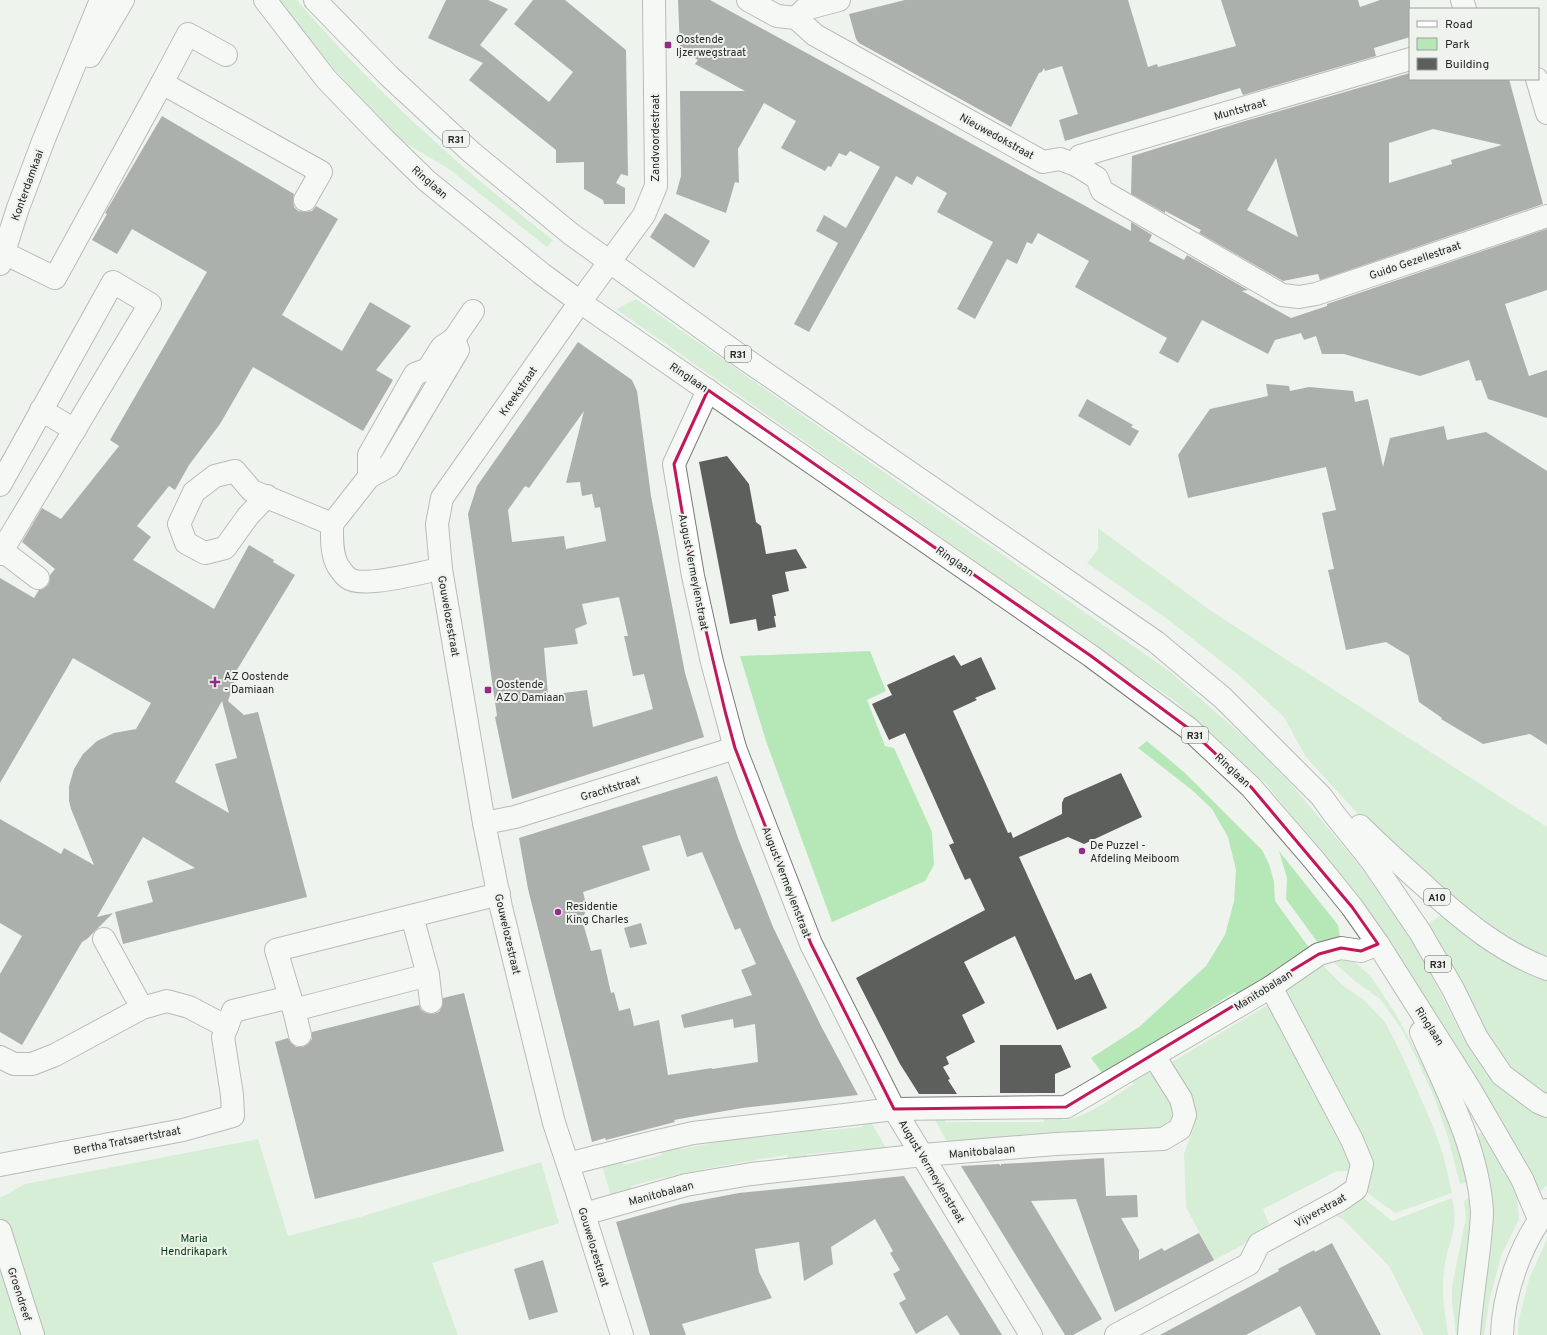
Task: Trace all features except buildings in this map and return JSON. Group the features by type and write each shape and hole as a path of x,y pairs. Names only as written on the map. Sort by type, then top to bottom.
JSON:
{"street":[{"name":"Konterdamkaai","path":"2,258 41,146 58,108 100,0"},
{"name":"Konterdamkaai","path":"58,108 123,0"},
{"name":"Ringlaan","path":"265,0 326,79 381,136 422,176 542,274 580,302 1092,656 1188,728 1251,787 1314,860 1352,907 1378,944 1471,1091 1543,1215"},
{"name":"R31","path":"315,0 388,75 471,152 571,234 742,357 1156,642 1223,698 1321,796 1371,860 1420,932 1477,1038 1502,1075 1538,1102 1547,1106"},
{"name":"Zandvoordestraat","path":"610,262 644,215 656,186 654,0"},
{"path":"748,0 777,16 796,18 805,9 839,0"},
{"name":"Nieuwedokstraat","path":"796,18 815,35 1043,162 1060,159 1076,165 1097,178 1102,191 1282,295"},
{"path":"2,258 55,278 188,34 226,55"},
{"name":"Muntstraat","path":"1076,165 1080,156 1409,59"},
{"path":"1538,80 1547,113"},
{"path":"162,83 321,172 305,200"},
{"name":"Guido Gezellestraat","path":"1282,295 1299,298 1316,294 1547,216"},
{"name":"Kreekstraat","path":"437,524 442,498 580,302 610,262"},
{"path":"0,485 113,282 150,304 1,551 38,578"},
{"path":"441,569 370,582 363,582 348,578 337,565 332,546 332,524 369,478 369,455 415,374 434,375 458,350 454,339 473,311"},
{"name":"August Vermeylenstraat","path":"708,390 674,464 693,576 712,662 734,748 810,944 894,1109 1031,1335"},
{"path":"41,410 75,430"},
{"path":"267,496 332,524"},
{"name":"Gouwelozestraat","path":"437,524 441,569 484,822 499,894 554,1123 622,1335"},
{"name":"Grachtstraat","path":"484,822 515,817 734,748"},
{"name":"A10","path":"1321,796 1341,808 1385,851 1464,920 1498,944 1531,963 1547,969"},
{"path":"300,1035 276,950 499,894"},
{"path":"412,916 428,975 431,1002"},
{"path":"104,939 142,1008"},
{"name":"Manitobalaan","path":"568,1164 693,1133 894,1109 1066,1107 1271,986 1319,954 1342,948 1361,951 1378,944"},
{"path":"0,1056 14,1064 32,1064 55,1055 142,1008 167,1001 189,1007 227,1026 233,1011 292,1004 428,975"},
{"name":"Vijverstraat","path":"1116,1335 1249,1264 1259,1244 1356,1190 1362,1164 1352,1140 1271,986"},
{"path":"1405,988 1413,1016 1459,1118 1474,1164 1482,1211 1478,1264 1471,1310 1470,1335"},
{"name":"Bertha Tratsaertstraat","path":"0,1165 183,1130 233,1116 232,1095 222,1037 227,1026"},
{"name":"Manitobalaan","path":"584,1214 686,1185 751,1174 923,1155 1056,1144 1163,1139 1180,1129 1185,1115 1181,1099 1154,1056"},
{"name":"R31","path":"1502,1335 1502,1317 1516,1266 1543,1215"},
{"name":"Groendreef","path":"0,1231 33,1335"}],"highlighted area":[{"path":"708,390 1091,656 1188,728 1251,787 1352,907 1378,944 1361,951 1341,948 1319,954 1066,1107 894,1109 811,944 735,748 725,711 693,576 674,464"}],"green space":[{"path":"278,0 297,0 356,65 419,127 484,185 553,240 547,247 449,169 407,144 397,136 366,105 328,62"},
{"path":"636,299 1169,671 1243,736 1290,783 1360,866 1419,951 1463,1038 1486,1073 1511,1097 1547,1118 1547,1185 1541,1191 1375,921 1268,786 1175,701 616,309"},
{"path":"1098,528 1211,611 1547,827 1547,959 1537,955 1464,910 1391,850 1306,757 1284,717 1240,676 1170,621 1087,563 1098,550"},
{"path":"870,651 886,691 867,700 885,746 894,748 932,832 934,865 925,881 832,922 766,741 740,656"},
{"path":"1147,741 1185,773 1262,850 1269,864 1274,881 1275,901 1310,949 1237,996 1235,992 1103,1074 1091,1058 1139,1027 1206,966 1225,935 1234,901 1236,870 1228,837 1212,809 1192,790 1138,748"},
{"path":"1279,851 1338,925 1341,943 1318,943 1286,899 1287,878"},
{"path":"1441,915 1476,942 1527,973 1547,981 1547,1096 1524,1082 1500,1057 1425,926"},
{"path":"1328,957 1349,958 1360,966 1372,978 1395,1013 1434,1083 1456,1136 1468,1182 1460,1184 1448,1137 1433,1094 1401,1028 1380,999 1356,982"},
{"path":"1319,961 1342,985 1364,1000 1385,1022 1400,1051 1433,1126 1443,1154 1452,1193 1395,1213 1362,1189 1348,1171 1337,1171 1263,1209 1269,1224 1241,1246 1214,1260 1186,1207 1184,1153 1193,1130 1196,1110 1172,1062 1283,996 1284,990"},
{"path":"1145,1073 1152,1073 1164,1080 1175,1116 1168,1128 949,1145 932,1115 945,1117 945,1122 1044,1122 1044,1116 1062,1115 1063,1120 1091,1111 1134,1084 1131,1078"},
{"path":"869,1119 889,1153 868,1156 867,1149 807,1154 808,1161 788,1163 787,1155 748,1161 689,1172 631,1186 633,1192 612,1199 601,1162 621,1158 624,1165 662,1155 660,1148 680,1143 681,1149 740,1138 763,1129 764,1137 800,1133 800,1126 820,1124 821,1131 863,1127 863,1120"},
{"path":"1481,1133 1507,1176 1517,1198 1519,1219 1501,1256 1489,1302 1484,1335 1477,1335 1475,1135"},
{"name":"Maria Hendrikapark","path":"258,1139 288,1236 360,1217 541,1162 559,1223 432,1263 458,1335 0,1335 0,1198 25,1184"},
{"path":"1356,1192 1392,1221 1452,1198 1455,1218 1444,1270 1443,1287 1448,1335 1424,1335 1389,1266 1344,1220 1329,1212"},
{"path":"1470,1197 1473,1235 1461,1335 1456,1335 1452,1287 1466,1218 1464,1201"},
{"path":"1547,1239 1547,1335 1518,1335 1518,1323 1529,1279"}],"place":[{"name":"Oostende Ijzerwegstraat","path":"668,45"},
{"name":"AZ Oostende - Damiaan","path":"215,682"},
{"name":"Oostende AZO Damiaan","path":"488,690"},
{"name":"De Puzzel - Afdeling Meiboom","path":"1082,851"},
{"name":"Residentie King Charles","path":"558,912"}]}
